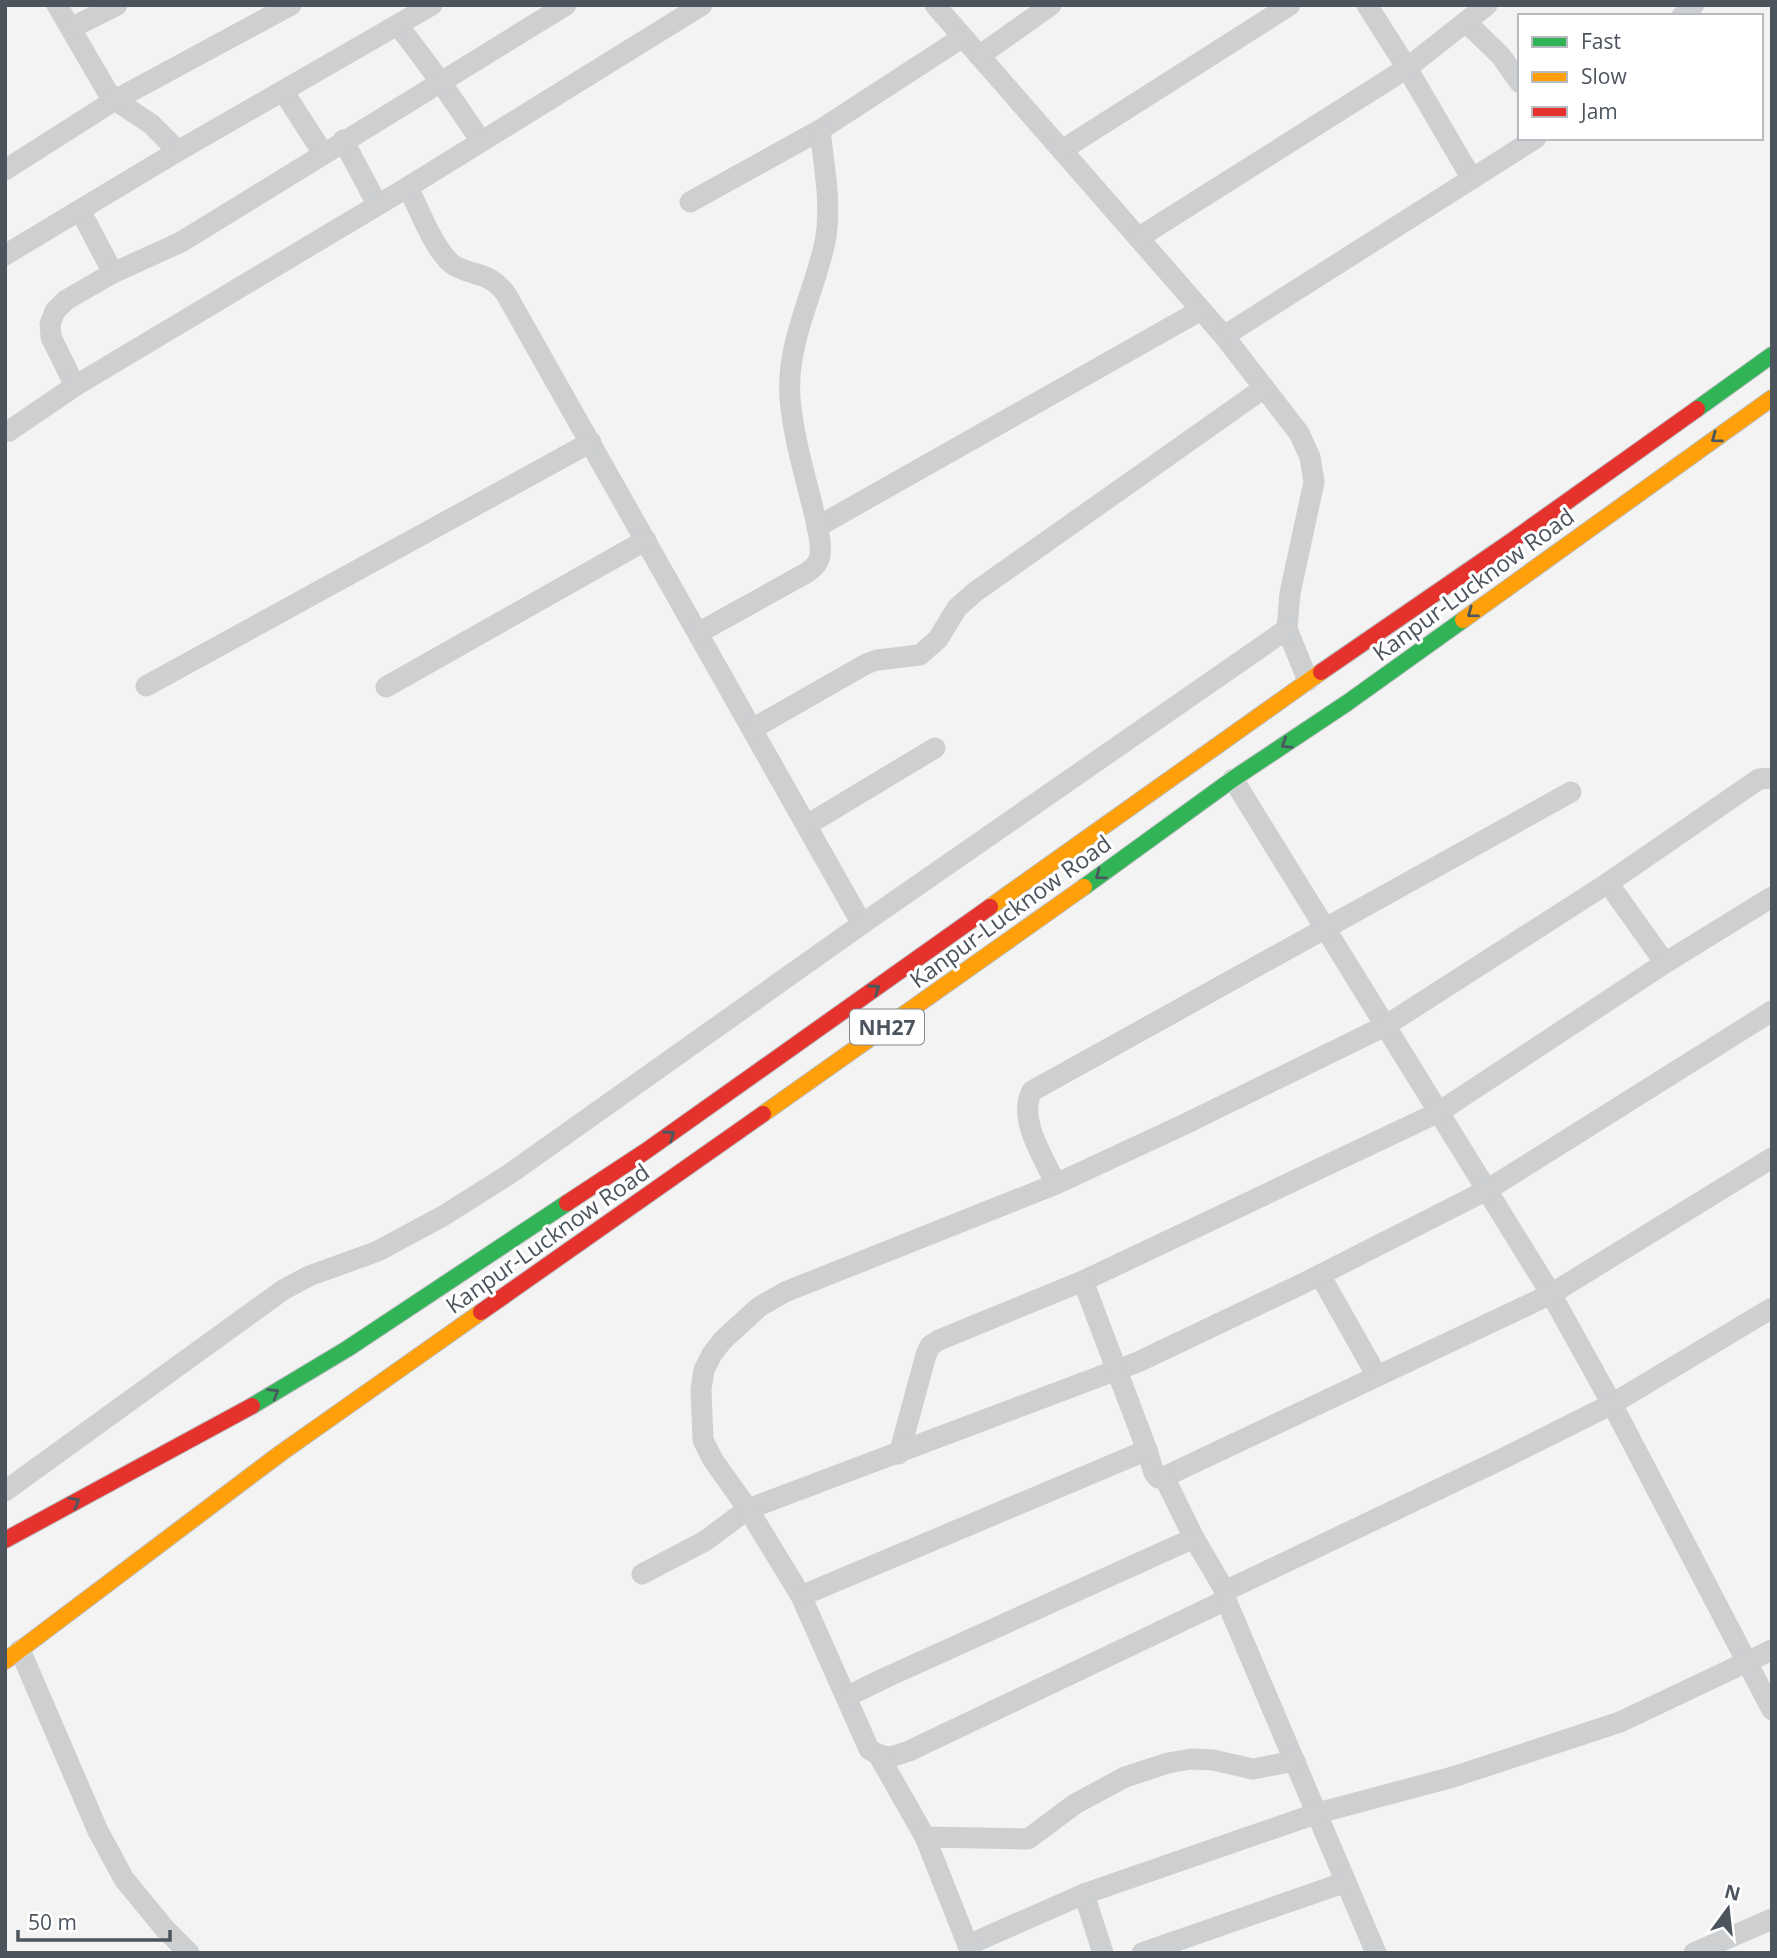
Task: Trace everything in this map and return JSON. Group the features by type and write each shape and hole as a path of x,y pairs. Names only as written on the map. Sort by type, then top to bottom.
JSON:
{"highway":[{"name":"Kanpur-Lucknow Road","path":"13,1656 281,1453 995,951 1233,779 1347,703 1502,570 1772,355"},
{"name":"Kanpur-Lucknow Road","path":"10,1537 242,1412 358,1342 646,1151 1308,681 1502,570 1772,398"}],"street":[{"path":"57,5 107,91 150,124 178,151"},
{"path":"71,28 117,5"},
{"path":"5,170 116,100 291,5"},
{"path":"5,255 178,151 432,5"},
{"path":"75,386 51,337 50,324 55,311 66,300 113,273 156,256 181,242 566,5"},
{"path":"9,431 75,386 481,141 671,12 702,5"},
{"path":"935,5 1224,336 1299,433 1310,457 1314,482 1290,593 1287,629 1308,681"},
{"path":"979,56 1051,5"},
{"path":"1062,149 1290,5"},
{"path":"1367,5 1408,68 1472,179"},
{"path":"1138,238 1408,68 1487,5"},
{"path":"1467,23 1501,56 1518,80"},
{"path":"398,25 481,141"},
{"path":"690,202 820,130 963,37"},
{"path":"283,91 323,153"},
{"path":"698,633 808,572 817,564 820,555 817,527 793,420 790,383 794,345 828,225 820,130"},
{"path":"343,140 377,204"},
{"path":"1224,336 1530,140"},
{"path":"408,187 444,257 455,265 498,283 506,294 862,924"},
{"path":"80,210 113,273"},
{"path":"817,527 1201,310"},
{"path":"752,729 866,664 877,660 920,655 938,639 957,608 975,592 1264,388"},
{"path":"146,686 591,442"},
{"path":"386,687 646,540"},
{"path":"5,1491 283,1290 309,1276 378,1251 443,1216 511,1173 862,924 1287,629"},
{"path":"807,825 935,748"},
{"path":"1772,778 1759,779 1608,883 1385,1026 1056,1184 785,1292 759,1307 723,1340 704,1370 701,1389 703,1440 713,1460 748,1509 801,1596 869,1749 879,1756 925,1837 969,1949 1084,1894 1318,1812 1453,1777 1620,1723 1772,1650"},
{"path":"1233,779 1551,1294 1612,1404 1772,1710"},
{"path":"1056,1184 1036,1143 1027,1111 1032,1091 1571,792"},
{"path":"1608,883 1665,963"},
{"path":"899,1454 930,1346 939,1340 1083,1281 1439,1112 1665,963 1772,897"},
{"path":"642,1574 705,1541 748,1509 1116,1371 1320,1275 1487,1190 1772,1011"},
{"path":"1083,1281 1147,1450 1153,1473 1158,1478 1164,1477 1551,1294 1772,1158"},
{"path":"1320,1275 1377,1376"},
{"path":"879,1756 891,1758 909,1751 1503,1459 1612,1404 1772,1308"},
{"path":"801,1596 1147,1450"},
{"path":"1164,1477 1226,1595 1318,1812 1369,1950"},
{"path":"846,1697 887,1676 1195,1538"},
{"path":"13,1656 124,1879 165,1929 189,1953"},
{"path":"925,1837 1028,1839 1085,1799 1125,1777 1168,1763 1191,1759 1213,1760 1254,1769 1295,1761"},
{"path":"1142,1953 1346,1882"},
{"path":"1084,1894 1103,1953"},
{"path":"1694,1953 1772,1919"}],"traffic: fast":[{"path":"1697,409 1772,355"},
{"path":"1084,887 1233,779 1347,703 1463,620"},
{"path":"252,1406 347,1349 567,1203"}],"traffic: slow":[{"path":"1463,620 1772,398"},
{"path":"990,907 1321,672"},
{"path":"763,1114 1084,887"},
{"path":"5,1661 281,1453 481,1312"}],"traffic: jam":[{"path":"1321,672 1697,409"},
{"path":"567,1203 646,1151 990,907"},
{"path":"481,1312 763,1114"},
{"path":"5,1540 252,1406"}]}
